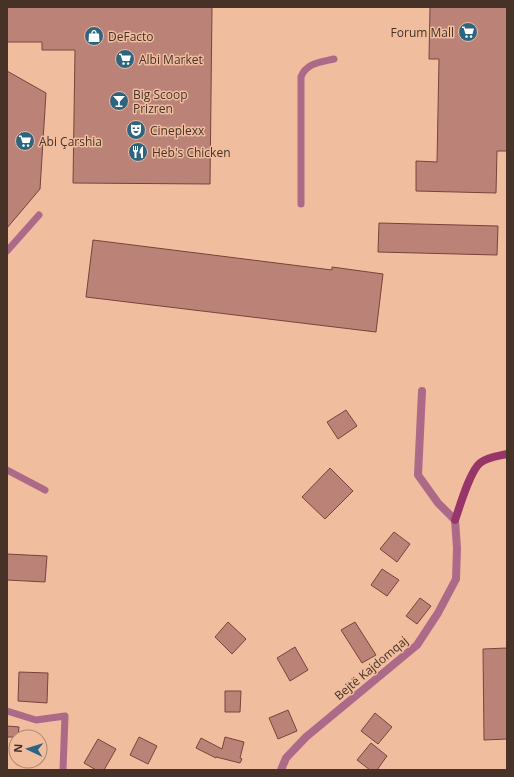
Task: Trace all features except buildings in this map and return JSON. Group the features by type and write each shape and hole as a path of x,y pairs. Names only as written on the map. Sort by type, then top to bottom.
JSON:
{"street":[{"path":"422,391 418,475 438,504 455,520 472,474 480,463 489,458 507,454"},
{"name":"Bejtë Kajdomqaj","path":"281,770 286,758 306,737 417,645 438,613 456,579 457,548 455,520"}],"lane":[{"path":"301,204 301,77 304,71 310,66 334,59"},
{"path":"7,251 39,215"},
{"path":"7,470 45,490"},
{"path":"7,711 36,720 65,716 63,770"}],"place":[{"name":"Forum Mall","path":"468,32"},
{"name":"DeFacto","path":"94,36"},
{"name":"Albi Market","path":"125,59"},
{"name":"Big Scoop Prizren","path":"119,101"},
{"name":"Cineplexx","path":"136,130"},
{"name":"Abi Çarshia","path":"25,141"},
{"name":"Heb's Chicken","path":"138,152"}]}
